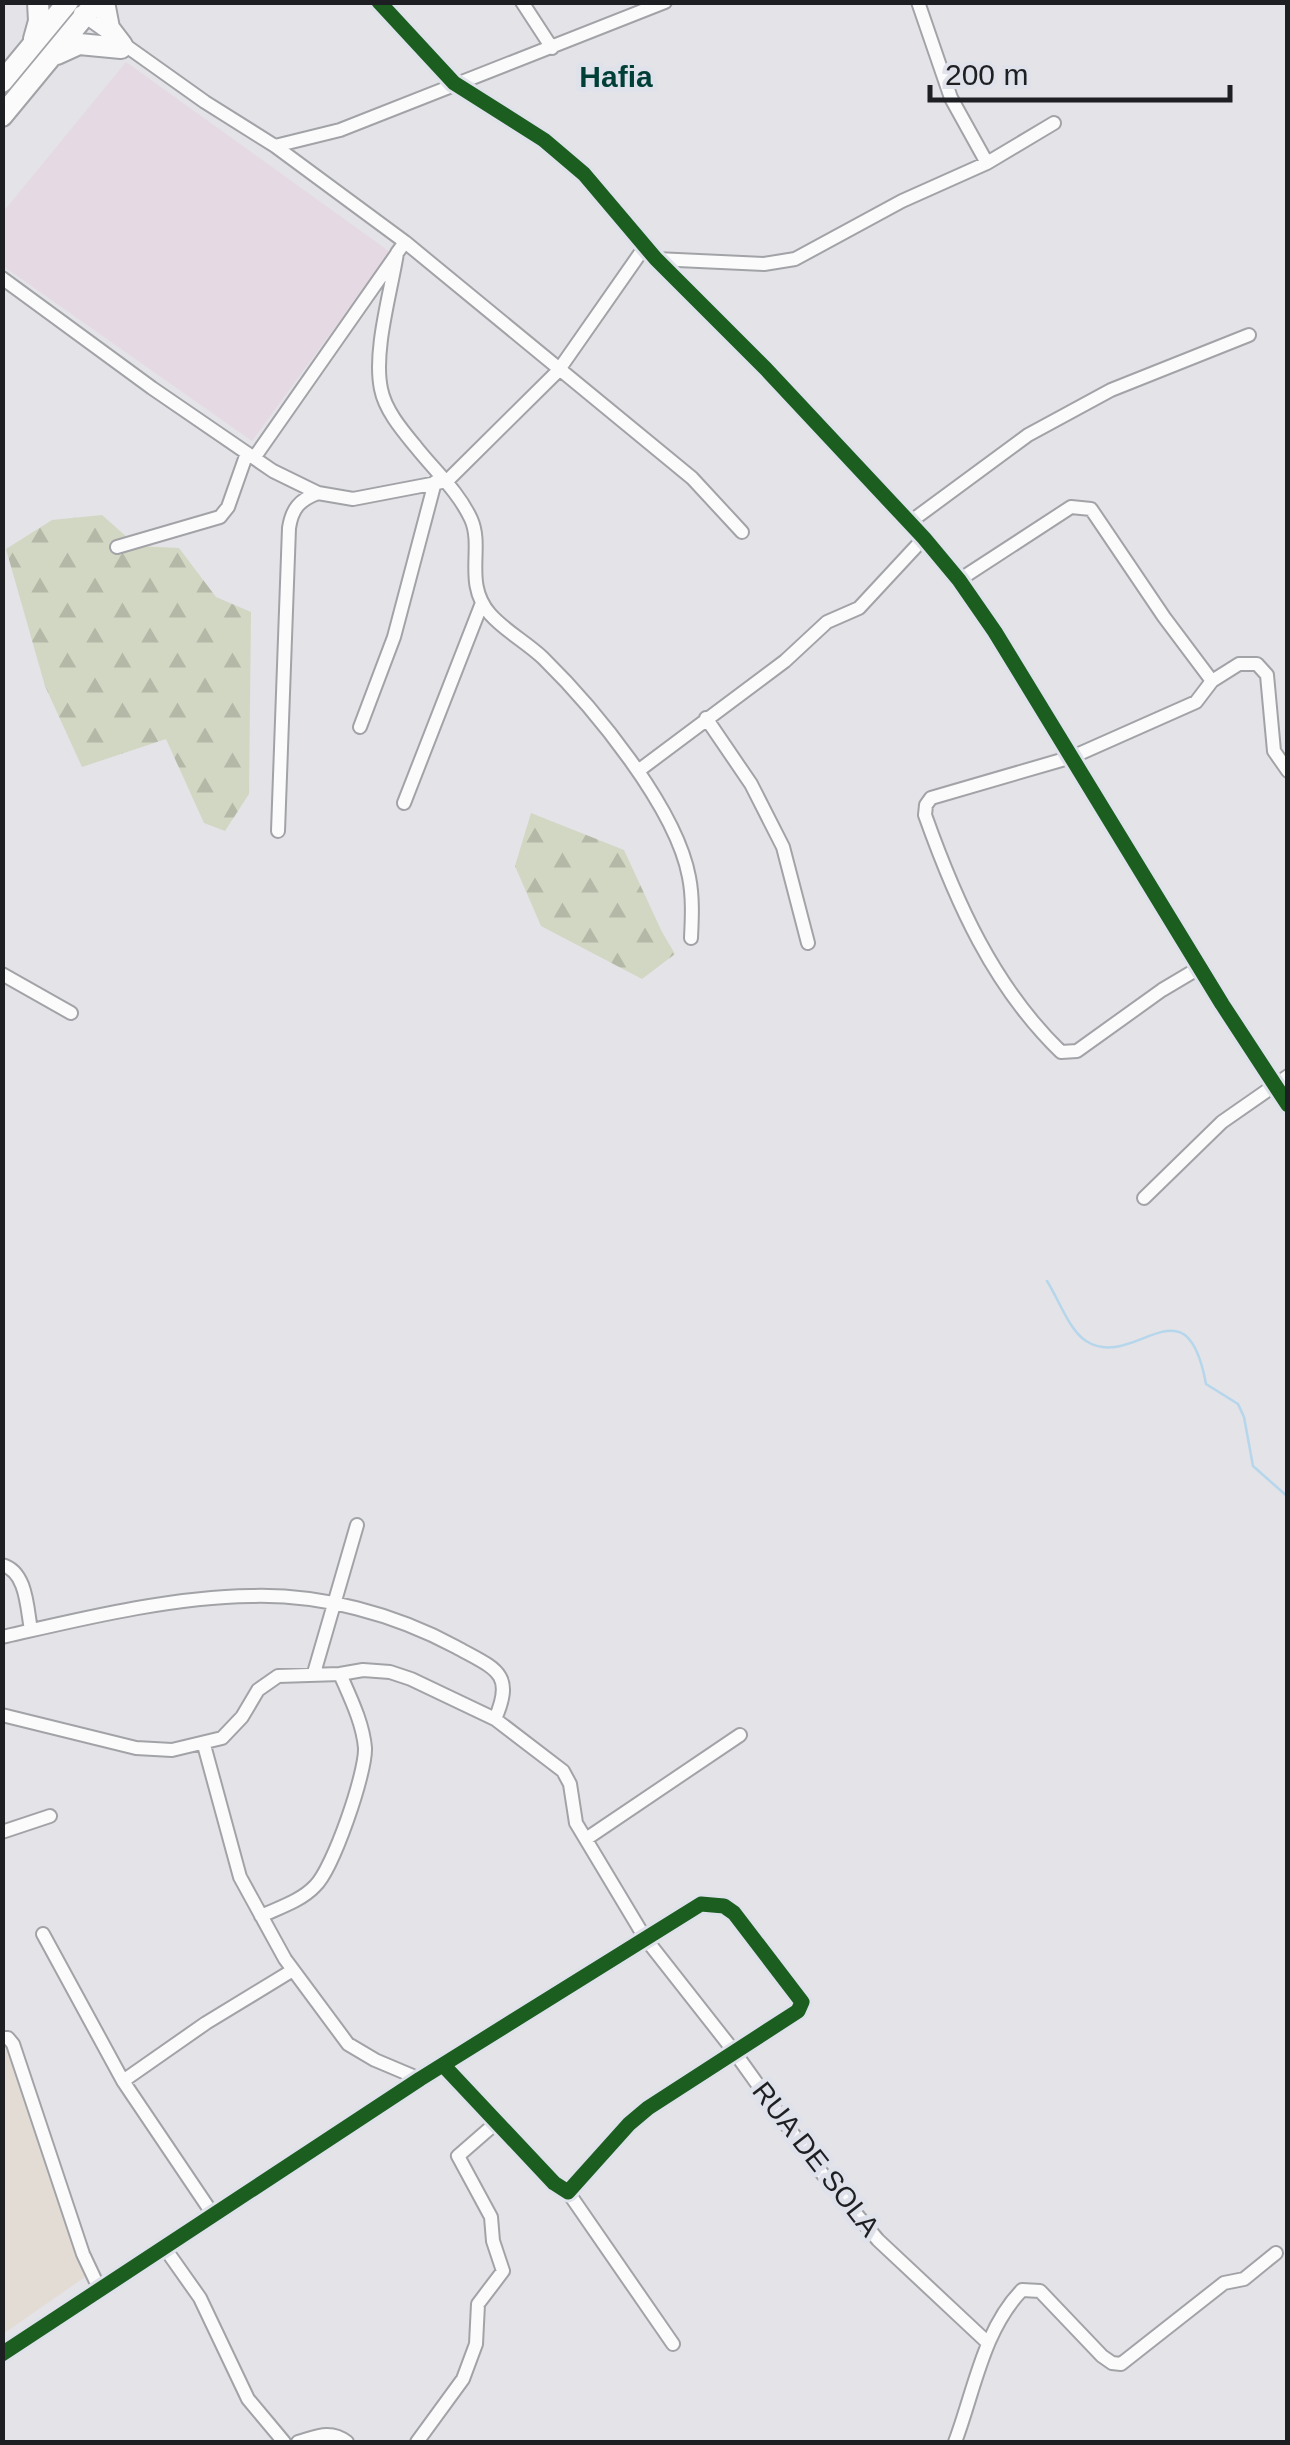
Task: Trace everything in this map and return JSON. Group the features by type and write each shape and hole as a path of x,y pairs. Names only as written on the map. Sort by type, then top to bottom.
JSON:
{"main road":[{"path":"38,2 39,55"},
{"path":"104,2 109,28 125,48"},
{"path":"2,116 71,8"},
{"path":"2,82 39,55 79,44 125,48"}],"street":[{"path":"379,2 454,83 544,140 606,196 656,258 766,368 959,580 1288,1105"},
{"path":"522,2 552,48"},
{"path":"624,2 629,17"},
{"path":"276,146 340,130 665,2"},
{"path":"918,2 951,98 988,163"},
{"path":"71,8 125,48 276,146 692,478 742,532"},
{"path":"656,258 764,264 795,260 902,201 988,163 1054,123"},
{"path":"360,727 394,636 441,481 558,371 646,245"},
{"path":"117,547 220,517 250,456 401,248"},
{"path":"401,248 381,350 381,389 406,436 473,524 476,578 482,603 565,681 638,771 684,858 689,878 691,938"},
{"path":"2,278 250,456 318,493 352,499 441,481"},
{"path":"910,522 1028,435 1111,390 1249,335"},
{"path":"278,831 288,528 294,508 318,493"},
{"path":"959,580 1071,507 1091,509 1212,682"},
{"path":"638,771 784,661 827,622 859,608 924,538"},
{"path":"404,803 482,603"},
{"path":"1199,968 1077,1052 1066,1054 1058,1050 984,954 949,883 925,815 926,805 932,798 1072,756 1196,702 1212,682 1239,664 1256,664 1266,675 1274,751 1288,771"},
{"path":"706,718 751,784 783,847 808,943"},
{"path":"2,974 70,1013"},
{"path":"1144,1198 1203,1138 1288,1076"},
{"path":"314,1673 357,1525"},
{"path":"2,1565 10,1566 18,1575 31,1630"},
{"path":"2,1637 224,1597 256,1596 335,1606 413,1625 486,1665 503,1679 504,1685 495,1719"},
{"name":"RUA DE SOLA","path":"204,1745 232,1730 267,1682 289,1674 390,1672 495,1719 563,1771 570,1784 572,1812 645,1938 854,2214 988,2343"},
{"path":"260,1916 306,1894 320,1880 330,1864 361,1775 365,1754 362,1733 340,1674"},
{"path":"2,1715 136,1748 172,1750 204,1745 240,1877 293,1970 348,2044 420,2080"},
{"path":"586,1839 740,1735"},
{"path":"2,1832 50,1816"},
{"path":"2,2354 645,1938 701,1904 724,1906 734,1912 802,2002 798,2011 732,2050 629,2124 568,2192"},
{"path":"43,1934 123,2082 214,2216"},
{"path":"123,2082 206,2023 293,1970"},
{"path":"2,2038 14,2044 99,2288"},
{"path":"444,2066 554,2183 568,2192 673,2344"},
{"path":"417,2442 463,2379 476,2344 478,2304 503,2271 492,2241 490,2217 458,2156 497,2122"},
{"path":"164,2247 200,2298 248,2398 284,2442"},
{"path":"955,2442 988,2343 1011,2301 1022,2290 1040,2292 1102,2356 1112,2364 1122,2364 1224,2283 1244,2280 1276,2252"},
{"path":"298,2442 325,2434 347,2442"}],"shaded area":[{"path":"126,62 390,252 252,441 3,266 3,212"},
{"path":"7,2043 85,2277 3,2334 2,2045"}],"green space":[{"path":"102,515 137,546 179,548 216,597 251,612 249,794 225,831 204,823 166,739 82,767 45,686 6,549 52,520"},
{"path":"531,813 624,850 675,954 642,979 541,926 515,866"}],"waterway":[{"path":"1047,1281 1069,1322 1086,1341 1104,1347 1157,1333 1172,1331 1186,1336 1197,1352 1206,1384 1238,1404 1253,1466 1288,1497"}],"cycle path":[{"path":"379,2 454,83 544,140 584,174 656,259 766,369 959,580 1288,1105"},
{"path":"2,2354 420,2079 701,1904 724,1906 734,1913 802,2002 798,2011 648,2108 568,2192 554,2183 444,2066"}],"district":[{"name":"Hafia","path":"616,76"}]}
